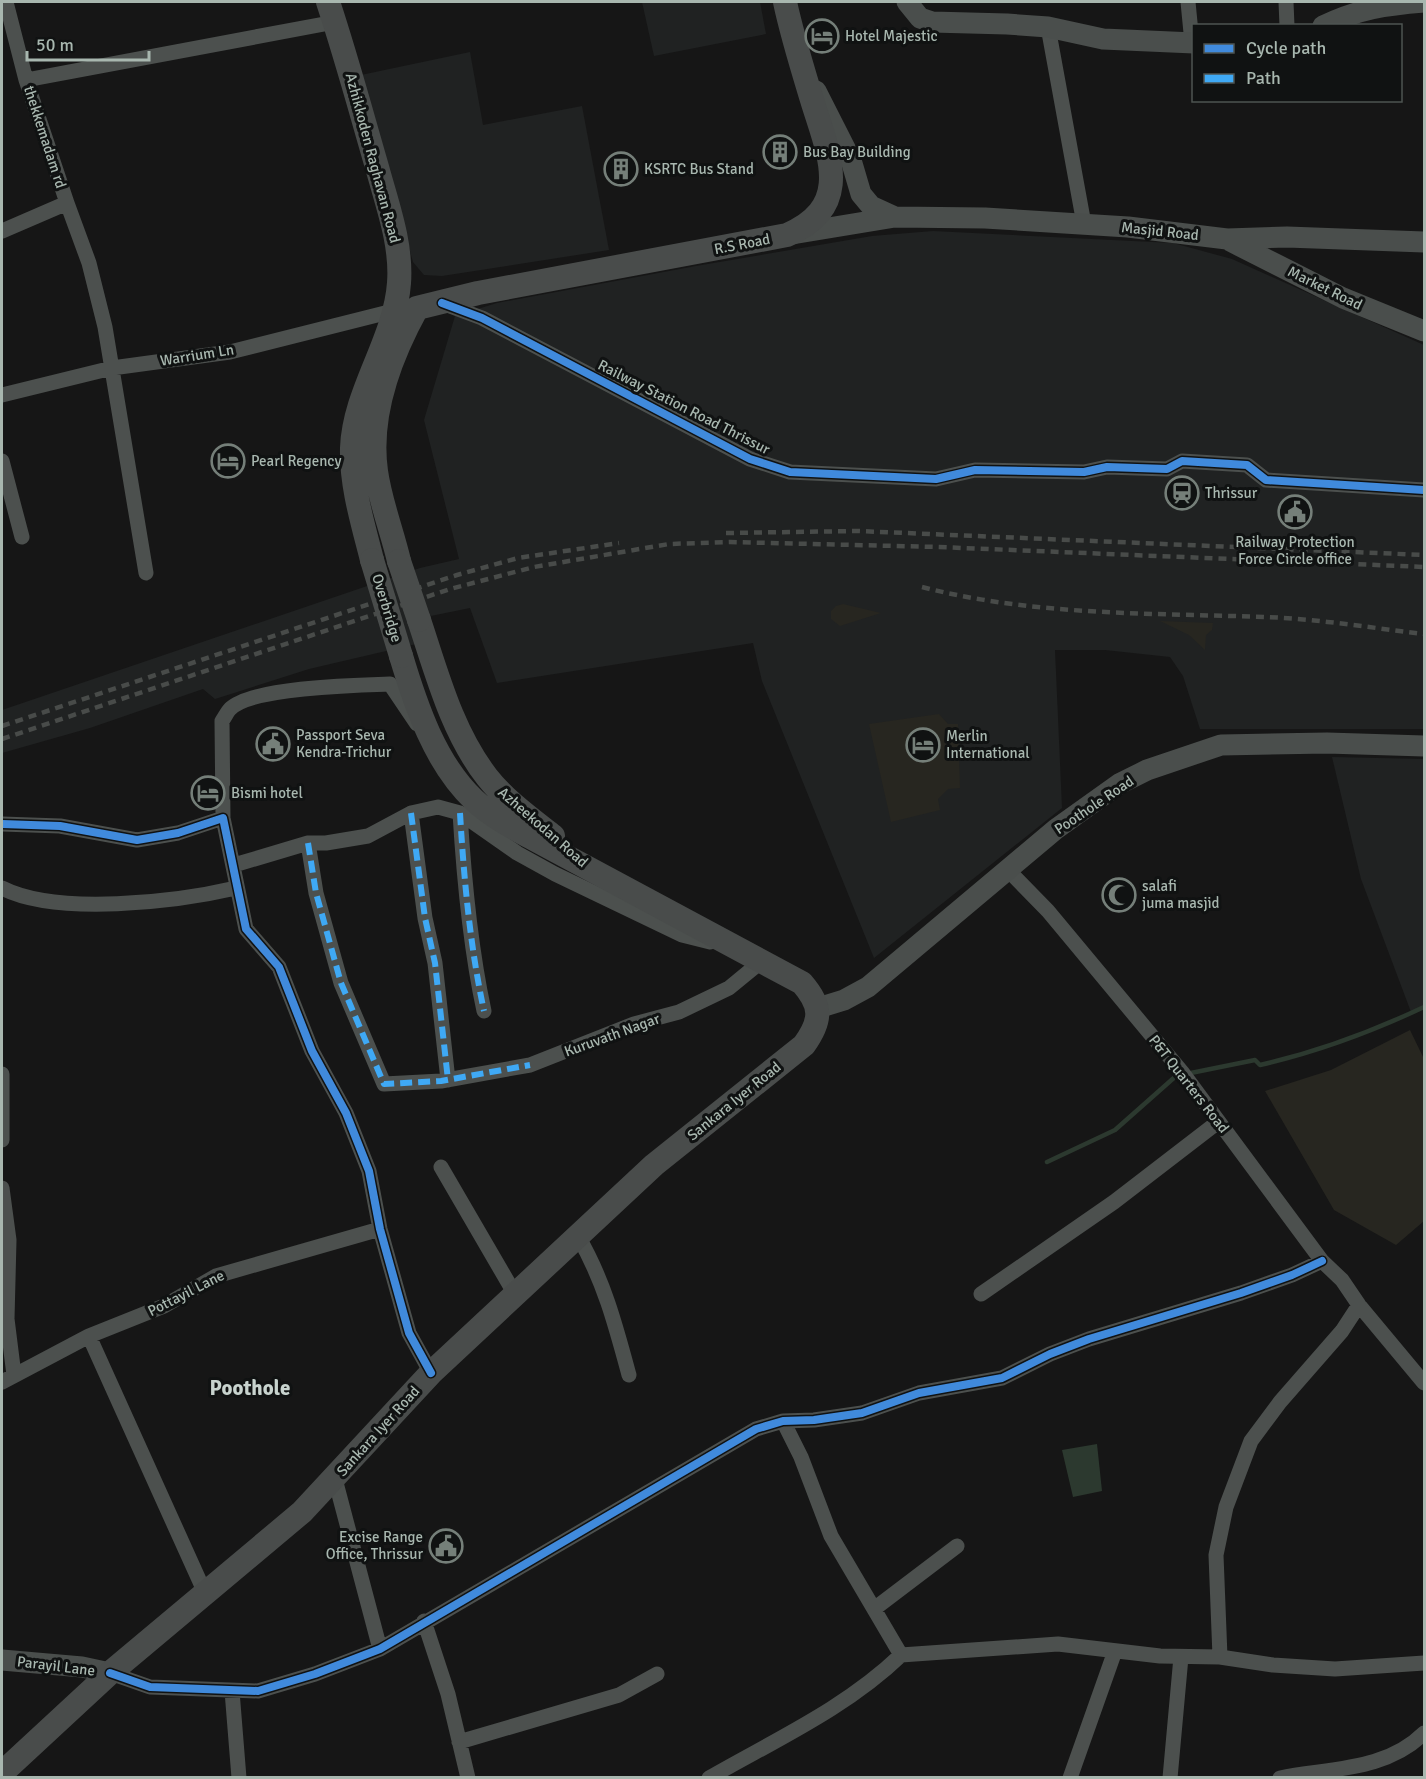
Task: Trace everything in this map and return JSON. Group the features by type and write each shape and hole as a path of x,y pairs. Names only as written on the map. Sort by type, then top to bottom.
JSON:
{"main road":[{"name":"R.S Road","path":"393,311 787,235 806,225 821,210 829,193 832,176 828,151 785,2"},
{"name":"Azhikkoden Raghavan Road","path":"332,12 398,251 399,284 393,311 357,417 352,447 354,485 372,560"},
{"path":"398,251 408,280 414,288 421,295 441,303"},
{"name":"Azheekodan Road","path":"417,308 401,337 377,408 376,471 399,561 446,701 475,759 489,779 513,804 594,870"},
{"name":"Overbridge","path":"372,560 401,656"},
{"name":"Azheekodan Road","path":"401,656 442,762 473,799 499,819 802,983 814,997 818,1008"},
{"name":"Sankara Iyer Road","path":"2,1773 110,1673 302,1512 431,1373 654,1166 804,1045 816,1029 818,1008"}],"street":[{"name":"thekkemadam rd","path":"2,231 67,203 26,80 6,2"},
{"path":"907,2 920,18 932,22 1048,27 1103,39 1192,43"},
{"path":"1188,2 1192,35"},
{"path":"1286,2 1287,24"},
{"path":"1327,24 1350,12 1391,4 1425,2"},
{"path":"26,80 332,12"},
{"path":"1048,27 1083,224"},
{"path":"801,63 851,160 861,194 871,206 895,217"},
{"path":"67,203 89,263 112,368 146,573"},
{"name":"Masjid Road","path":"787,235 895,217 985,218 1083,224 1227,239 1287,237 1425,242"},
{"name":"Market Road","path":"1227,239 1343,298 1425,332"},
{"name":"Railway Station Road Thrissur","path":"441,303 482,318 750,459 790,472 936,479 975,470 1084,472 1107,467 1167,469 1182,461 1247,465 1266,480 1424,489"},
{"name":"Warrium Ln","path":"2,394 112,368 230,352 393,311"},
{"path":"2,461 22,537"},
{"path":"431,1373 409,1333 380,1229 369,1171 346,1113 312,1051 279,967 246,929 223,818 222,721 231,708 243,701 315,686 390,684 442,762"},
{"name":"Poothole Road","path":"818,1008 844,1000 868,987 1009,871 1056,829 1119,784 1148,770 1221,745 1328,743 1425,746"},
{"path":"234,865 308,843 326,843 368,836 411,813 438,807 460,813 517,853 555,874 682,935 754,955"},
{"path":"411,813 425,918 435,963 448,1080"},
{"path":"460,813 463,872 473,961 484,1011"},
{"path":"2,824 60,826 137,840 178,833 223,818"},
{"name":"Kuruvath Nagar","path":"308,843 316,893 341,983 384,1084 448,1080 530,1065 634,1024 679,1012 729,988 754,955"},
{"name":"P&T Quarters Road","path":"1009,871 1048,911 1184,1075 1322,1261 1342,1280 1359,1305 1425,1383"},
{"path":"2,888 43,901 148,903 196,898 236,888"},
{"path":"2,1074 2,1140"},
{"path":"981,1294 1114,1202 1218,1122"},
{"path":"441,1167 516,1296"},
{"path":"2,1188 9,1240 8,1378"},
{"name":"Pottayil Lane","path":"8,1378 89,1336 164,1306 226,1272 380,1229"},
{"path":"579,1238 596,1268 612,1312 629,1375"},
{"path":"110,1673 150,1687 232,1691 258,1691 315,1674 380,1649 424,1621 746,1434 783,1421 814,1420 862,1413 919,1393 1002,1378 1050,1354 1089,1339 1241,1293 1292,1275 1322,1261"},
{"path":"1220,1657 1216,1555 1226,1507 1251,1441 1280,1402 1342,1330 1359,1305"},
{"path":"89,1336 206,1593"},
{"path":"783,1421 801,1457 831,1536 901,1655"},
{"path":"335,1479 380,1649"},
{"path":"874,1609 957,1546"},
{"path":"424,1621 448,1694 468,1778"},
{"path":"709,1778 804,1725 867,1685 901,1655 1058,1644 1181,1657 1220,1657 1274,1665 1335,1669 1425,1663"},
{"path":"1070,1778 1115,1651"},
{"path":"1170,1778 1181,1657"},
{"name":"Parayil Lane","path":"2,1660 82,1667 110,1673"},
{"path":"459,1742 619,1695 657,1674"},
{"path":"232,1691 239,1778"},
{"path":"1280,1778 1329,1774 1378,1762 1395,1756 1425,1733"}],"shaded area":[{"path":"642,2 760,2 766,34 654,56"},
{"path":"470,52 483,125 582,106 609,250 442,276 424,275 413,262 361,75"},
{"path":"933,231 1173,243 1232,259 1424,345 1424,729 1200,729 1183,676 1170,657 1105,650 1055,650 1062,808 874,958 762,681 753,643 497,683 470,608 411,620 416,644 309,669 215,699 203,689 90,728 2,753 2,710 420,568 459,559 424,420 455,316 497,303 696,266 872,236"},
{"path":"843,604 881,613 840,626 831,619 831,611"},
{"path":"1160,621 1213,623 1212,630 1206,635 1205,650 1189,635"},
{"path":"939,714 948,724 958,724 960,788 948,789 938,799 940,810 891,822 869,724"},
{"path":"1332,757 1424,759 1424,1005 1411,1012 1361,879"},
{"path":"1410,1030 1424,1059 1424,1221 1396,1245 1334,1210 1265,1091 1331,1070"},
{"path":"1097,1444 1102,1491 1073,1497 1062,1450"}],"waterway":[{"path":"1047,1162 1115,1130 1176,1076 1255,1060 1260,1065 1302,1054 1364,1033 1424,1007"}],"railway":[{"path":"726,533 858,531 1424,555"},
{"path":"2,739 450,589 534,567 669,544 730,542 939,547 1424,567"},
{"path":"2,726 457,575 518,558 619,543"},
{"path":"922,587 964,596 1050,608 1286,618 1424,634"}],"marked path":[{"path":"411,813 425,918 435,963 448,1080"},
{"path":"460,813 468,913 484,1011"},
{"path":"308,843 316,893 341,983 384,1084 441,1081 530,1065"}],"cycle path":[{"path":"442,303 482,318 750,459 790,472 936,479 975,470 1084,472 1107,467 1167,469 1182,461 1247,465 1266,480 1424,490"},
{"path":"2,824 60,826 137,840 178,833 223,818 246,929 279,967 312,1051 346,1113 369,1171 380,1229 409,1333 431,1373"},
{"path":"110,1673 150,1687 258,1691 315,1674 380,1649 756,1429 783,1421 814,1420 862,1413 919,1393 1002,1378 1050,1354 1089,1339 1241,1293 1292,1275 1322,1261"}],"place":[{"name":"Hotel Majestic","path":"822,36"},
{"name":"Bus Bay Building","path":"780,152"},
{"name":"KSRTC Bus Stand","path":"621,169"},
{"name":"Pearl Regency","path":"228,461"},
{"name":"Thrissur","path":"1182,493"},
{"name":"Railway Protection Force Circle office","path":"1295,512"},
{"name":"Passport Seva Kendra-Trichur","path":"273,744"},
{"name":"Merlin International","path":"923,745"},
{"name":"Bismi hotel","path":"208,793"},
{"name":"salafi juma masjid","path":"1119,895"},
{"name":"Excise Range Office, Thrissur","path":"446,1546"}],"district":[{"name":"Poothole","path":"250,1388"}]}
